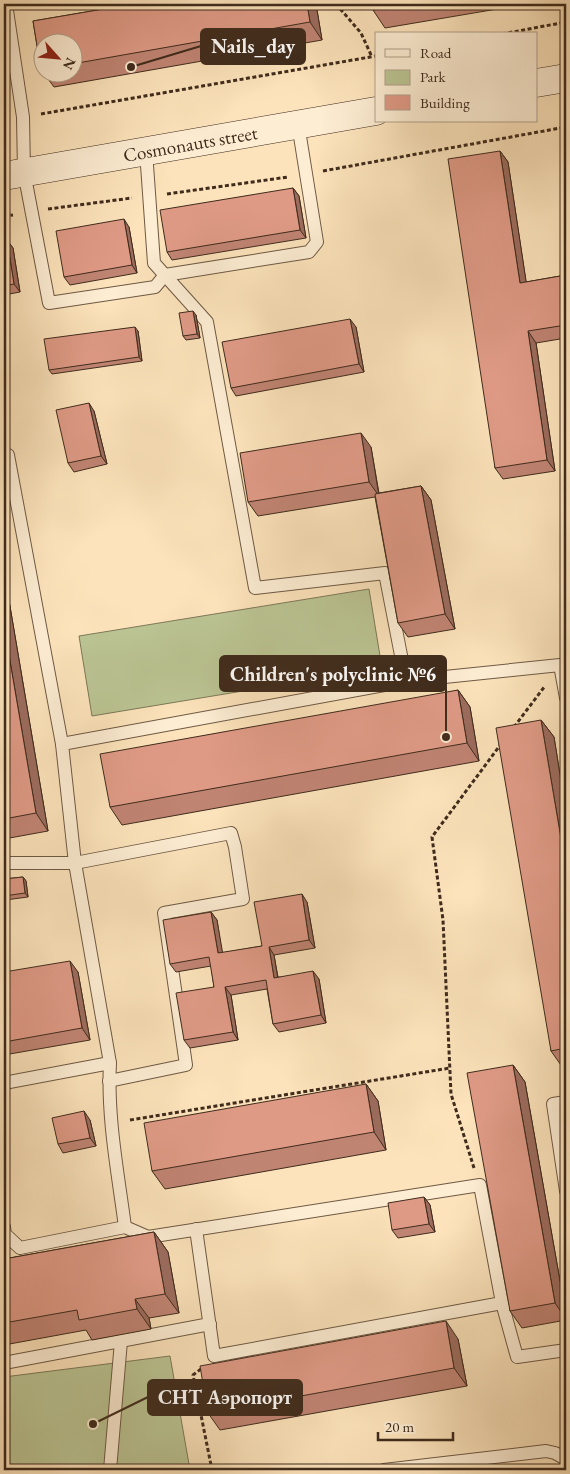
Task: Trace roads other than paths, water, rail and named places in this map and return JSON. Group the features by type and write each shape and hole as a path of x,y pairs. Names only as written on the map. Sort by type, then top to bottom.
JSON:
{"street":[{"path":"538,83 566,78"},
{"name":"Cosmonauts street","path":"14,174 375,111"}],"lane":[{"path":"8,5 23,117 14,174 49,303 155,287 165,274 309,252 317,242 298,124"},
{"path":"146,151 154,263 207,322 255,588 385,573 406,681"},
{"path":"4,456 8,455 62,744 75,863 110,1063 111,1122 125,1227"},
{"path":"62,744 406,681 560,665 566,698"},
{"path":"4,863 75,863 231,833 243,899 164,913 186,1065 109,1081"},
{"path":"4,1082 110,1063"},
{"path":"566,1102 553,1104 566,1191"},
{"path":"4,1227 5,1234 20,1248 125,1227 148,1237 480,1185 502,1303 517,1357 566,1350"},
{"path":"196,1229 214,1356 502,1303"},
{"path":"4,1363 210,1324"},
{"path":"110,1470 121,1341"},
{"path":"384,1470 546,1451 555,1452 566,1459"}],"place":[{"name":"Nails_day","path":"131,67"},
{"name":"Children's polyclinic №6","path":"446,737"},
{"name":"СНТ Аэропорт","path":"93,1424"}]}
